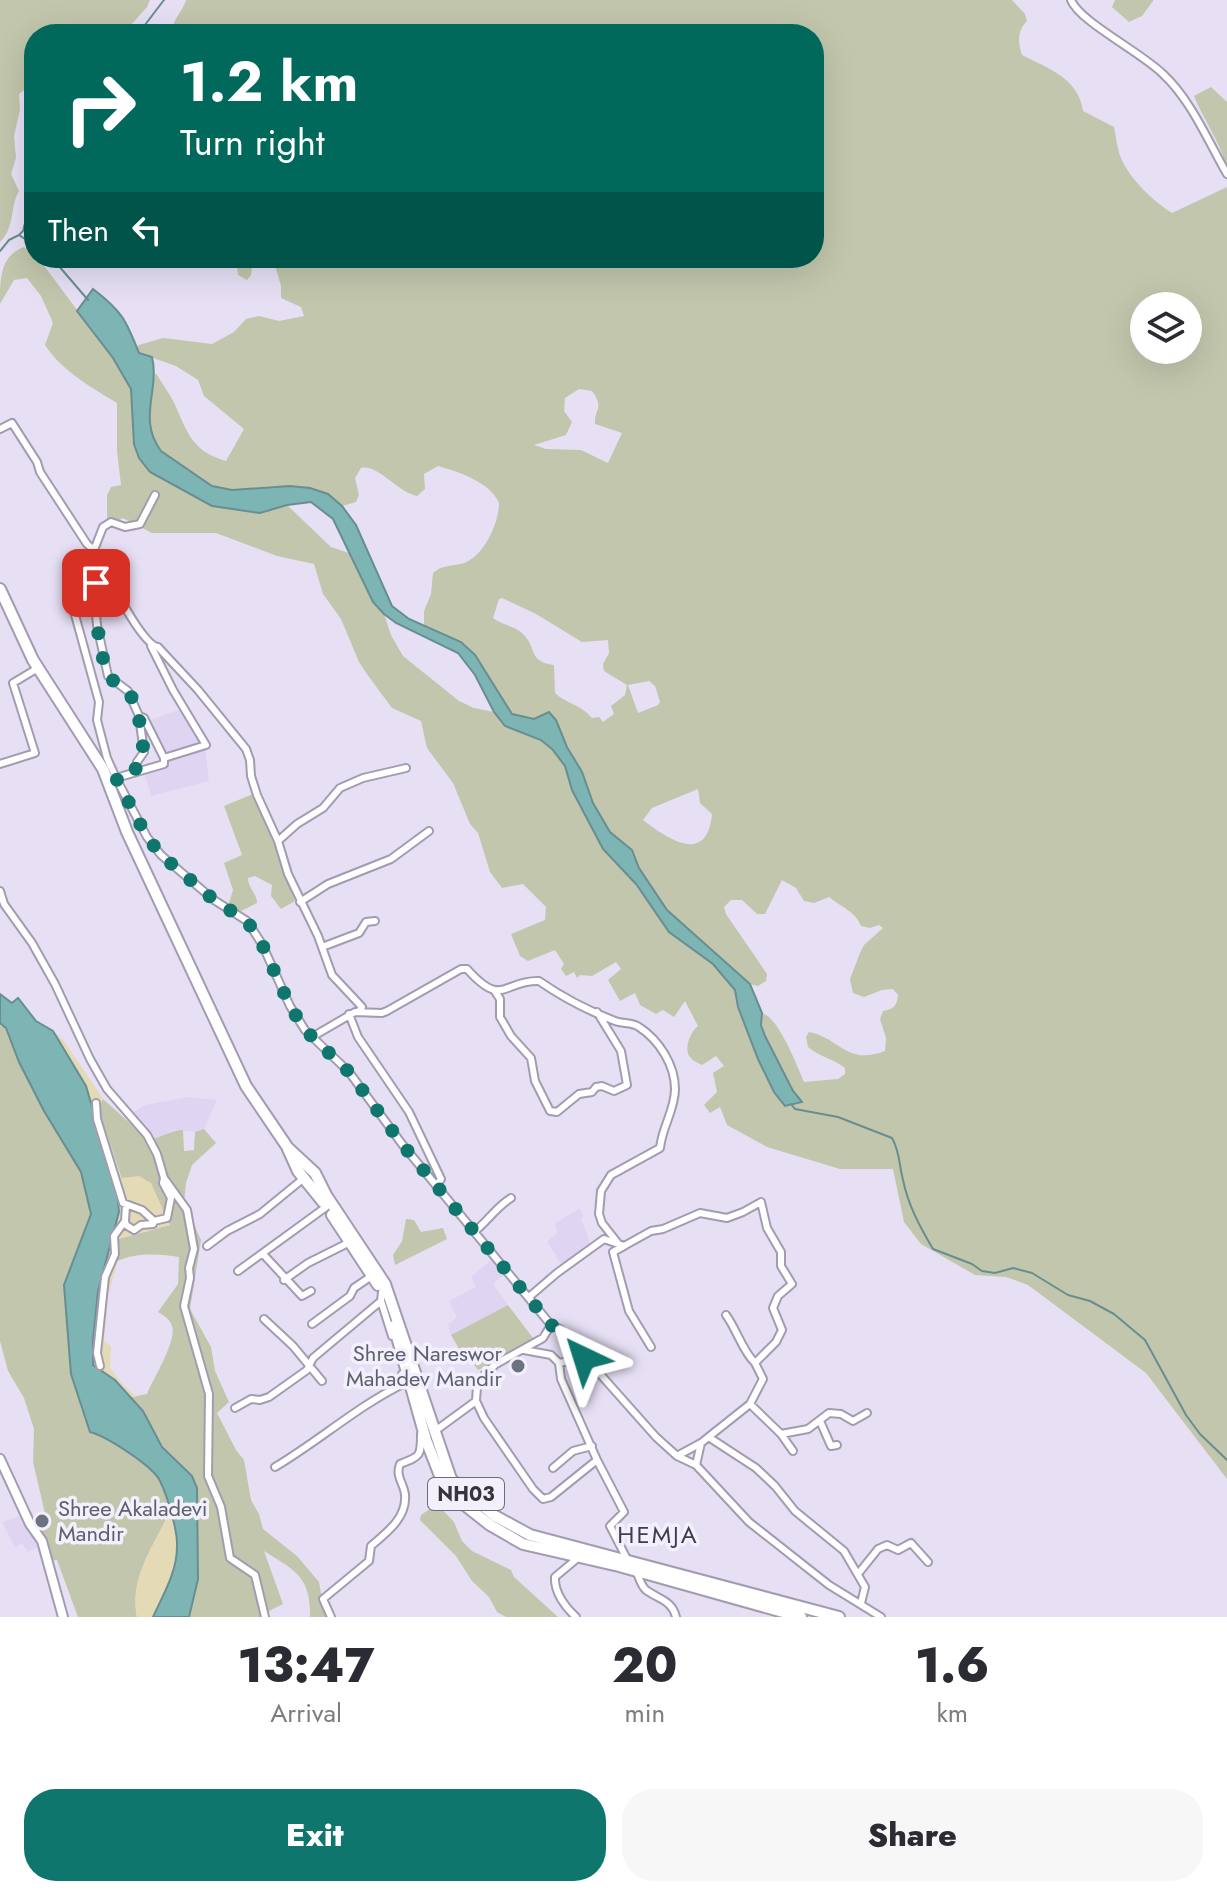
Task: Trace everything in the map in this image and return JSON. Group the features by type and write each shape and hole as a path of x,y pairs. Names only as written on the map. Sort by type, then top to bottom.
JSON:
{"highway":[{"path":"0,589 38,668 98,758 132,841"},
{"name":"NH03","path":"132,841 246,1086 288,1148 315,1173 385,1284 396,1309 451,1479 507,1524 530,1535 839,1617"},
{"path":"288,1148 293,1164 373,1275 442,1481 456,1499 518,1542 801,1617"}],"main road":[{"path":"0,1459 30,1524 42,1541 62,1614"}],"street":[{"path":"1071,0 1082,16 1165,75 1197,120 1227,174"},
{"path":"0,429 12,423 40,472 94,550 206,745 164,758"},
{"path":"135,772 144,752 139,716 128,691 108,676 97,625 94,550 103,527 111,522 125,527 140,524 155,495"},
{"path":"69,593 99,702 97,720 107,758 147,837 161,855 190,881 247,921 277,973 290,1006 312,1037 349,1072 436,1186 551,1325 560,1329 656,1437 677,1456 696,1465 763,1533 829,1585 881,1617"},
{"path":"151,646 158,647 198,690 246,749 257,795 300,902 332,975 352,993 362,1007 360,1010"},
{"path":"0,764 35,753 13,683 38,668"},
{"path":"116,778 164,764 144,718 139,716"},
{"path":"278,841 297,824 323,808 340,788 363,778 406,768"},
{"path":"300,902 339,879 391,859 429,831"},
{"path":"132,841 147,837"},
{"path":"0,891 4,904 55,984 107,1089 147,1135 164,1178 180,1199 191,1226 194,1249 184,1306 209,1394 208,1476 221,1507 230,1558 255,1575 265,1617"},
{"path":"322,947 359,933 366,922 375,921"},
{"path":"312,1037 360,1010 382,1013 461,969 467,969 481,984 494,990 536,980 613,1020 639,1026 654,1040 671,1066 675,1092 673,1105 661,1133 660,1148 611,1175 606,1183 599,1214 604,1239"},
{"path":"494,990 500,999 500,1017 511,1036 531,1058 535,1081 550,1111 557,1112 579,1094 592,1092 596,1087 614,1091 627,1085 621,1051 597,1012"},
{"path":"349,1014 358,1037 409,1112 441,1179 436,1186"},
{"path":"96,1103 97,1119 120,1195 126,1205 126,1225 134,1230 167,1218 171,1198 163,1183 164,1178"},
{"path":"207,1246 227,1231 260,1214 304,1178"},
{"path":"474,1232 493,1217 497,1207 511,1198"},
{"path":"651,1347 629,1311 613,1252 621,1244 700,1213 727,1218 761,1202 767,1228 781,1252 781,1266 792,1284 778,1296 773,1308 782,1325 779,1336 755,1363"},
{"path":"126,1205 142,1210 154,1221"},
{"path":"238,1271 326,1207"},
{"path":"100,1366 97,1353 105,1277 115,1254 114,1236 125,1221"},
{"path":"602,1223 621,1244"},
{"path":"604,1239 621,1244"},
{"path":"529,1297 604,1239"},
{"path":"284,1280 308,1263 350,1242"},
{"path":"263,1254 302,1296 311,1291"},
{"path":"312,1324 373,1275"},
{"path":"235,1408 251,1399 269,1397 307,1370 308,1364 382,1297 405,1383 388,1391 275,1467"},
{"path":"677,1456 710,1438 750,1404 763,1379 726,1315"},
{"path":"264,1319 322,1381"},
{"path":"551,1325 547,1335 496,1364 485,1374 477,1386 476,1401 484,1418 543,1499 551,1497 597,1460"},
{"path":"524,1350 551,1355 559,1363 561,1379 624,1512 610,1526 628,1561"},
{"path":"559,1363 584,1358"},
{"path":"434,1433 476,1401"},
{"path":"750,1404 781,1434 793,1451"},
{"path":"781,1434 797,1433 829,1413 841,1414 853,1421 867,1413"},
{"path":"331,1617 323,1599 369,1561 371,1546 398,1520 406,1496 397,1472 400,1464 416,1458 421,1452 420,1418"},
{"path":"820,1421 831,1446 837,1445"},
{"path":"710,1438 756,1468 795,1511 844,1551 865,1587 861,1603"},
{"path":"696,1465 701,1443"},
{"path":"553,1468 573,1451 592,1446"},
{"path":"858,1574 878,1549 887,1545 898,1550 911,1543 928,1562"},
{"path":"576,1617 562,1600 554,1581 579,1557"},
{"path":"636,1571 643,1588 667,1601 675,1610 676,1617"},
{"path":"53,1617 62,1614"}],"shaded area":[{"path":"0,0 150,0 132,24 24,24 24,90 19,94 20,110 14,136 16,158 11,174 19,191 8,230 0,242"},
{"path":"186,0 1012,0 1025,14 1027,21 1019,37 1022,55 1069,82 1083,111 1114,127 1125,166 1158,203 1172,213 1227,187 1227,1479 1146,1373 1028,1285 1006,1277 975,1275 921,1244 904,1222 893,1169 840,1169 767,1147 727,1125 720,1107 710,1113 704,1105 717,1092 713,1073 724,1066 716,1056 702,1065 688,1054 689,1040 698,1026 685,1001 674,1017 663,1010 656,1014 640,1005 635,993 620,1001 608,980 621,969 616,962 592,976 580,975 577,978 574,972 566,976 561,969 564,964 555,950 528,961 520,956 511,934 545,920 546,907 523,884 502,888 490,872 478,833 470,824 453,783 427,748 421,721 392,708 369,677 359,662 341,619 323,594 314,564 277,556 216,533 152,533 123,518 107,521 107,495 111,487 121,485 117,403 68,371 45,345 53,323 41,296 27,278 14,280 0,304 3,269 10,256 24,247 24,268 46,268 113,358 131,389 134,444 150,472 212,506 260,513 287,505 331,547 352,554 373,602 384,614 403,656 459,701 494,712 505,726 541,740 552,748 565,766 572,790 591,823 669,932 713,964 735,991 738,1007 774,1092 802,1102 781,1072 769,1047 762,1013 780,1032 804,1082 838,1079 845,1074 845,1068 808,1047 806,1037 809,1032 852,1053 872,1055 885,1051 886,1038 880,1019 883,1011 897,1002 898,995 893,989 864,997 853,993 850,979 864,945 883,928 879,925 870,928 861,926 851,913 829,897 814,903 804,901 796,888 782,880 765,914 757,914 742,900 731,900 724,907 726,914 767,974 766,981 758,986 750,984 667,910 639,868 632,850 610,832 550,713 534,719 512,714 475,655 461,642 424,625 433,573 471,559 489,538 499,503 489,489 464,475 438,466 424,474 425,489 417,496 374,470 361,468 355,478 359,495 356,502 342,506 314,490 293,486 234,490 212,485 161,451 156,442 149,413 156,373 189,434 206,453 226,461 244,429 204,396 198,380 176,366 139,353 137,348 163,338 212,344 234,332 246,319 259,316 279,321 304,316 301,307 281,298 276,268 824,268 824,24 174,24","holes":["579,389 592,391 598,405 595,424 622,433 608,463 581,450 546,449 534,445 566,435 572,422 564,411 565,398","502,598 582,642 608,640 609,653 603,664 604,671 627,685 625,695 611,706 614,714 603,722 555,693 554,665 540,661 520,631 493,618","649,681 655,686 660,702 638,713 628,685","698,789 700,803 712,814 703,840 685,844 643,820 652,808"]},
{"path":"1115,0 1153,1 1142,16 1129,22 1112,7"},
{"path":"1211,87 1227,102 1227,170 1194,96"},
{"path":"237,268 252,268 247,280 238,275"},
{"path":"93,289 122,317 139,353 152,357 151,427 161,451 212,486 232,490 290,486 328,494 356,525 392,606 409,619 461,642 475,655 512,714 534,719 549,712 556,720 582,772 593,803 610,832 632,850 639,868 667,910 750,984 762,1013 761,1025 765,1036 793,1091 802,1102 785,1106 774,1092 738,1007 735,990 713,964 669,932 636,884 603,849 572,790 565,766 552,749 541,740 505,726 458,653 384,614 373,602 333,519 311,502 260,513 212,506 150,472 139,458 134,444 131,389 113,358 77,311"},
{"path":"181,709 203,745 167,757 147,721"},
{"path":"205,746 209,781 151,796 144,771 170,765 169,759"},
{"path":"253,794 295,901 281,909 271,896 272,885 255,876 248,878 257,903 239,912 228,906 233,890 224,863 242,855 224,806"},
{"path":"0,994 12,1003 18,998 36,1021 53,1031 86,1086 117,1192 119,1212 98,1291 93,1365 115,1380 143,1411 162,1447 192,1476 197,1488 198,1579 189,1617 153,1617 172,1574 177,1547 172,1513 160,1481 128,1452 90,1432 71,1374 64,1285 91,1214 81,1172 44,1111 6,1028 0,1023"},
{"path":"0,1023 44,1111 81,1172 91,1214 64,1285 71,1374 102,1435 160,1479 170,1511 140,1575 137,1617 78,1617 57,1560 48,1561 39,1534 48,1526 33,1462 34,1429 24,1398 8,1371 0,1341"},
{"path":"189,1097 217,1100 204,1129 195,1132 174,1130 148,1140 126,1117 145,1105"},
{"path":"103,1099 149,1140 183,1130 184,1151 194,1150 195,1132 204,1129 216,1143 192,1165 186,1183 184,1202 201,1240 190,1309 211,1347 215,1371 229,1402 217,1413 244,1460 251,1500 263,1529 297,1556 319,1582 324,1611 329,1617 310,1617 310,1603 304,1583 292,1569 264,1551 283,1604 263,1614 263,1617 189,1617 198,1579 174,1460 131,1397 147,1394 168,1350 172,1326 158,1312 178,1284 179,1257 140,1255 118,1261 118,1239 170,1225 122,1179 98,1108"},
{"path":"580,1208 592,1247 563,1267 547,1242 557,1233 555,1223"},
{"path":"406,1219 414,1220 421,1232 443,1228 447,1239 395,1265 393,1255 402,1241"},
{"path":"491,1260 505,1274 493,1284 508,1305 451,1335 448,1324 457,1318 449,1301 476,1287 471,1277"},
{"path":"508,1305 533,1338 518,1351 478,1370 473,1363 467,1362 451,1335"},
{"path":"437,1504 454,1522 462,1541 472,1551 511,1570 514,1577 558,1617 506,1617 497,1612 489,1597 472,1581 456,1556 420,1520 421,1515"},
{"path":"23,1515 42,1545 28,1552 22,1544 15,1547 2,1522"}],"sand":[{"path":"53,1031 64,1041 103,1099 98,1109 121,1178 139,1176 151,1183 170,1225 118,1239 118,1261 108,1295 104,1341 111,1346 110,1368 137,1397 131,1397 115,1380 93,1365 98,1291 119,1212 116,1188 86,1086"},
{"path":"170,1511 178,1547 167,1590 153,1617 137,1617 135,1602 140,1575"}],"waterway":[{"path":"146,24 164,0"},
{"path":"19,235 24,227"},
{"path":"0,251 9,240 19,235 24,238"},
{"path":"61,268 88,300"},
{"path":"791,1104 795,1109 838,1117 892,1138 908,1198 933,1249 982,1271 995,1273 1013,1268 1032,1273 1068,1295 1090,1301 1114,1314 1145,1340 1186,1415 1200,1434 1227,1460"}],"place":[{"name":"Shree Nareswor Mahadev Mandir","path":"518,1366"},
{"name":"Shree Akaladevi Mandir","path":"42,1521"}],"district":[{"name":"HEMJA","path":"658,1534"}],"route":[{"path":"96,583 97,625 108,676 128,691 139,716 144,752 135,772 116,778 149,842 190,881 247,921 262,944 290,1006 305,1030 349,1072 402,1144 474,1232 551,1325 560,1329 584,1358"}]}
